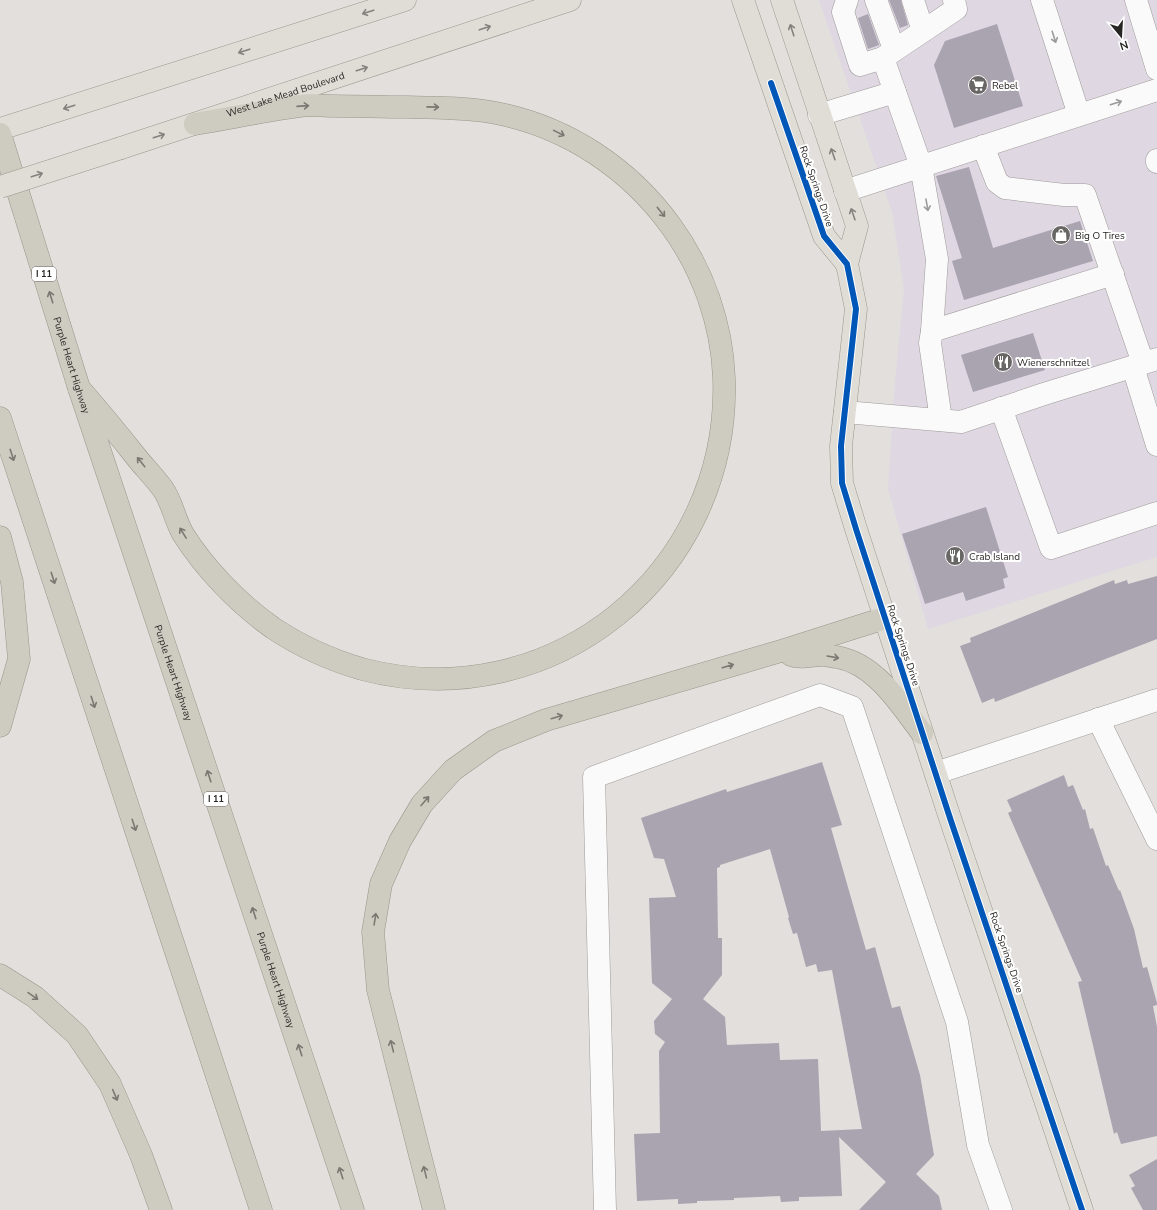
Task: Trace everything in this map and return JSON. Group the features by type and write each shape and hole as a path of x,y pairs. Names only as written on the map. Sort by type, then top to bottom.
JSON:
{"highway":[{"path":"79,388 166,493 181,530 198,554 231,593 252,612 274,629 299,644 330,658 378,673 404,678 462,678 490,674 544,658 569,647 594,632 616,616 638,597 657,577 689,531 701,505 711,479 718,452 723,424 725,396 724,368 714,313 693,261 679,237 643,192 623,173 576,142 551,129 525,120 470,108 302,105 195,124"},
{"name":"Purple Heart Highway","path":"0,134 79,388 353,1210"},
{"path":"0,418 261,1210"},
{"path":"0,537 12,582 19,659 0,726"},
{"path":"0,682 6,660 15,612"},
{"path":"434,1210 378,990 373,932 380,884 400,841 422,804 453,770 494,741 546,720 781,651 885,618"},
{"path":"781,651 796,657 822,655 840,658 858,665 877,678 922,733"},
{"path":"0,975 35,997 77,1035 110,1084 161,1210"}],"main road":[{"path":"0,129 405,0"},
{"name":"West Lake Mead Boulevard","path":"0,187 570,0"},
{"name":"Rock Springs Drive","path":"743,0 824,236 847,264"},
{"name":"Rock Springs Drive","path":"782,0 857,226 847,264 856,309 841,446 842,483 922,733 1082,1210"}],"lane":[{"path":"847,0 842,12 860,65 889,54 956,9 954,0"},
{"path":"876,0 889,54 895,92 921,166 936,259 932,332 930,343 941,420"},
{"path":"913,0 923,31"},
{"path":"1042,0 1079,115"},
{"path":"1136,0 1157,69"},
{"path":"845,191 1157,90"},
{"path":"820,115 895,92"},
{"path":"984,146 997,182 1005,188 1064,195 1085,195 1144,363 1157,445"},
{"path":"932,332 1113,274"},
{"path":"845,412 961,422 1144,363"},
{"path":"1001,408 1051,548 1157,513"},
{"path":"605,1210 594,777 820,695 852,707 957,1022 978,1145 1001,1210"},
{"path":"936,773 1157,700"},
{"path":"1098,719 1157,839"}],"shaded area":[{"path":"819,0 1157,0 1157,557 928,629 888,489 895,382 904,289 892,212"}],"building":[{"path":"889,0 901,0 908,25 900,28"},
{"path":"868,14 879,45 868,49 858,18"},
{"name":"Rebel","path":"997,24 1023,106 954,128 934,65 945,41"},
{"name":"Big O Tires","path":"969,167 993,248 1080,221 1093,261 964,300 952,261 962,258 936,176"},
{"name":"Wienerschnitzel","path":"1033,333 1045,370 973,392 961,355"},
{"name":"Crab Island","path":"986,507 1008,577 1003,579 1005,588 966,601 963,592 925,604 902,534"},
{"path":"1157,576 1157,639 995,702 994,698 982,703 960,646 971,642 970,638 1114,580 1115,584 1127,580 1128,584"},
{"path":"822,762 842,825 831,828 866,950 875,947 892,1008 900,1006 920,1075 934,1155 916,1174 939,1196 942,1210 859,1210 886,1182 839,1137 842,1196 799,1197 799,1201 781,1202 780,1196 734,1198 734,1200 697,1201 697,1203 678,1204 678,1199 637,1201 634,1134 660,1133 659,1051 665,1042 655,1034 654,1021 672,999 652,983 649,898 676,897 664,859 654,858 641,818 726,789 727,792","holes":["770,849 789,917 788,918 793,934 797,933 806,967 816,964 818,972 832,970 862,1129 821,1131 818,1059 780,1060 779,1043 727,1045 725,1017 703,999 722,975 722,938 718,938 717,868 720,867 720,865"]},
{"path":"1064,775 1068,787 1073,785 1083,810 1085,809 1090,829 1093,828 1106,866 1108,865 1119,891 1120,890 1134,929 1143,968 1147,967 1157,1003 1157,1005 1153,1006 1157,1027 1157,1136 1121,1144 1117,1132 1114,1134 1078,982 1082,981 1008,813 1012,811 1007,800"},
{"path":"1157,1159 1157,1210 1143,1210 1131,1188 1135,1186 1129,1175"}],"cycle path":[{"path":"771,83 824,236 847,264 856,309 841,446 842,483 950,818 1082,1210"}],"place":[{"name":"Rebel","path":"978,85"},
{"name":"Big O Tires","path":"1061,235"},
{"name":"Wienerschnitzel","path":"1003,362"},
{"name":"Crab Island","path":"955,556"}]}
